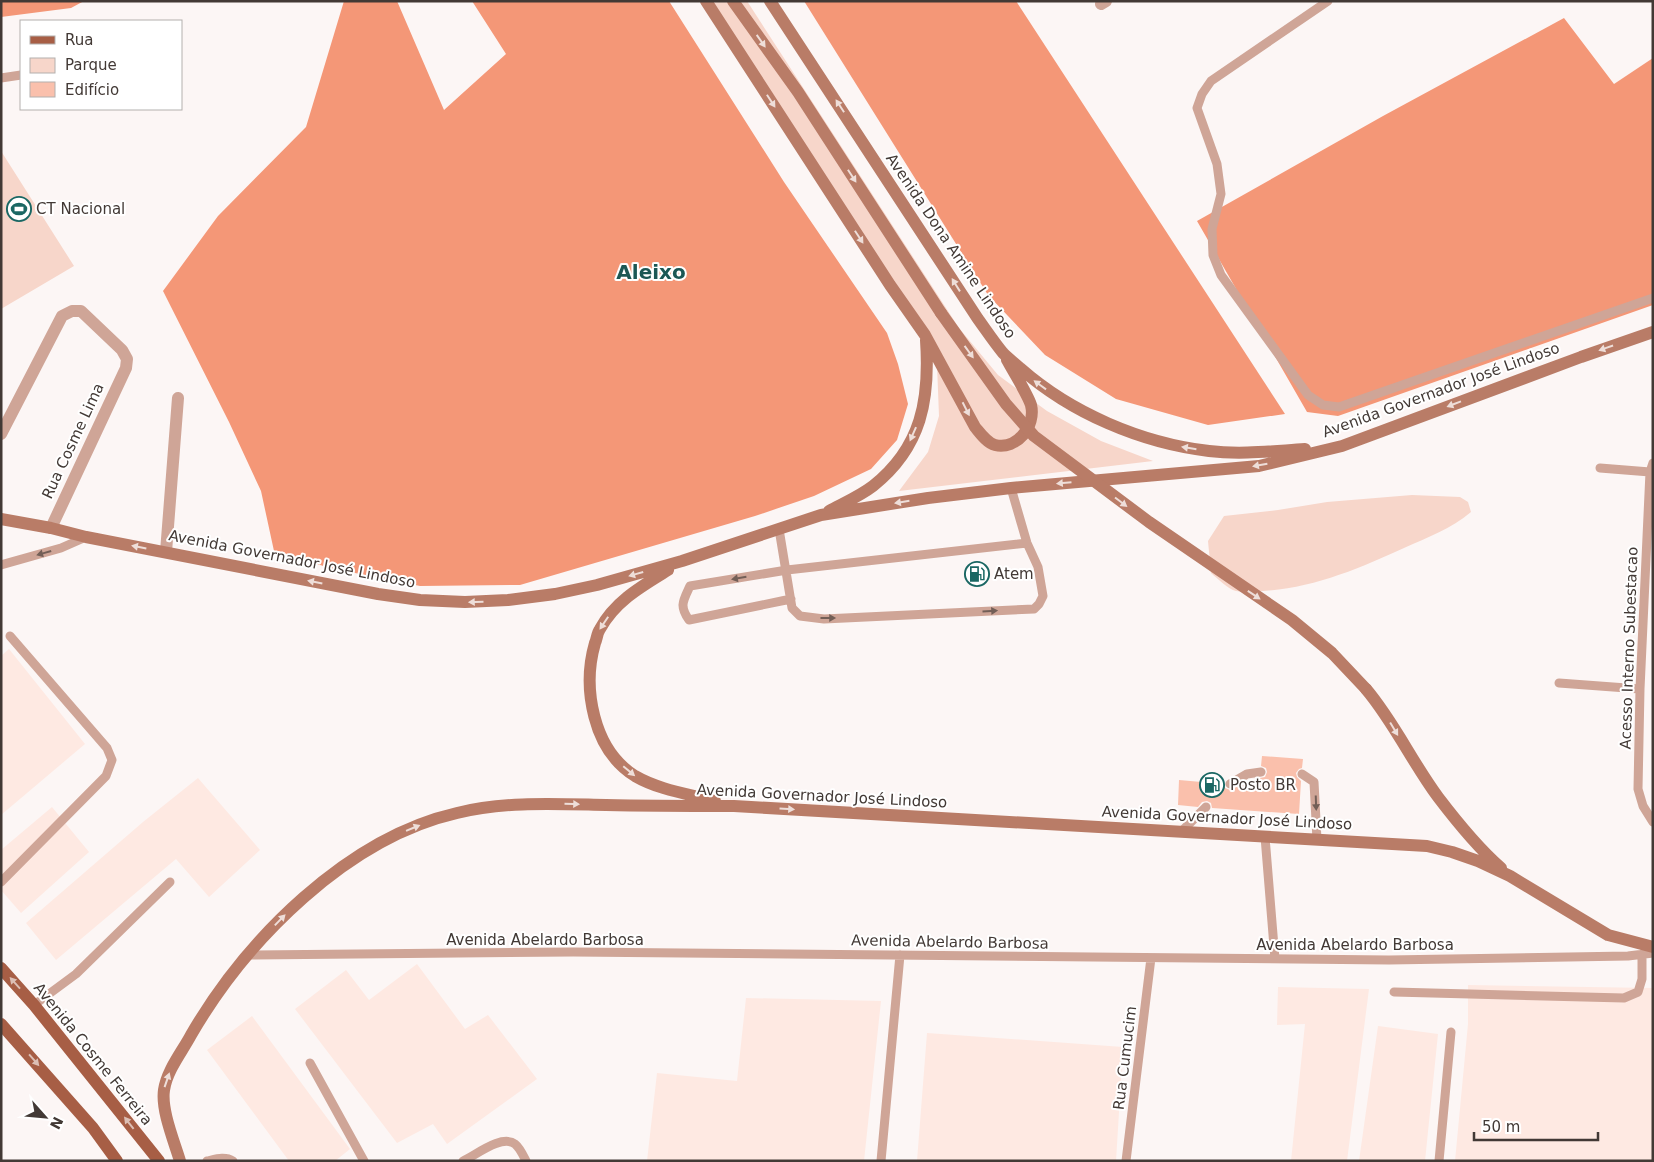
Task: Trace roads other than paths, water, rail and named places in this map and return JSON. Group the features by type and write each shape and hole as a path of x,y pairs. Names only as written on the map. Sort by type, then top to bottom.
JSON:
{"main road":[{"path":"706,1 890,285 925,335 975,427 985,439 995,445 1018,441 1027,430 1031,418 1030,405 1003,354"},
{"path":"733,1 798,92 941,313 1006,404 1034,436 1149,522 1292,620 1332,653 1381,708 1438,797 1474,842 1510,876"},
{"name":"Avenida Dona Amine Lindoso","path":"770,1 978,319 1003,354 1040,386 1095,417 1144,436 1181,446 1211,451 1255,452 1342,446"},
{"name":"Avenida Governador José Lindoso","path":"1,519 378,594 420,600 465,602 508,600 555,594 597,585 682,561 821,515 928,498 1011,488 1259,466 1342,446 1653,332"},
{"path":"821,515 872,487 904,454 920,419 927,386 925,335"},
{"path":"682,561 630,593 612,612 599,630 592,655 590,676 592,710 600,733 610,752 634,775 670,790 734,806"},
{"name":"Avenida Governador José Lindoso","path":"180,1161 163,1101 168,1076 199,1021 246,955 288,912 349,862 403,832 455,813 484,807 528,803 734,806 1427,846 1460,855 1510,876 1608,935 1648,951"},
{"name":"Avenida Cosme Ferreira","path":"1,968 34,1005 159,1161"},
{"path":"1,1024 93,1128 117,1161"}],"street":[{"name":"Rua Cosme Lima","path":"1,434 62,316 72,311 81,311 122,350 127,359 126,368 51,528"},
{"path":"166,552 178,398"}],"lane":[{"path":"1328,1 1211,81 1202,94 1197,108 1217,164 1221,194 1212,229 1212,255 1221,275 1308,396 1324,405 1339,407 1653,298"},
{"path":"1,78 20,75"},
{"name":"Acesso Interno Subestacao","path":"1600,468 1652,467 1640,689 1638,789 1643,806 1653,822"},
{"path":"779,529 792,608 800,616 824,619 1034,609 1043,596 1038,567 1027,542 1011,488"},
{"path":"1,565 61,548 86,537"},
{"path":"791,599 690,620 683,612 683,601 690,586 787,570 1027,542"},
{"path":"1,882 106,776 112,760 107,748 10,636"},
{"path":"1559,683 1640,689"},
{"path":"1230,784 1247,774 1261,772"},
{"path":"1302,774 1314,782 1317,840"},
{"path":"1181,832 1206,807"},
{"path":"1265,837 1275,959"},
{"path":"34,1005 76,974 170,882"},
{"path":"1394,992 1624,998 1638,992 1648,951"},
{"name":"Avenida Abelardo Barbosa","path":"246,955 573,952 1429,959 1628,956 1648,951 1653,953"},
{"path":"881,1161 900,955"},
{"name":"Rua Cumucim","path":"1126,1161 1151,958"},
{"path":"1439,1161 1450,1032"},
{"path":"310,1063 364,1161"},
{"path":"463,1161 500,1141 509,1140 516,1145 526,1161"},
{"path":"207,1161 220,1158 229,1158 233,1161"}],"place":[{"name":"CT Nacional","path":"19,209"},
{"name":"Atem","path":"977,574"},
{"name":"Posto BR","path":"1212,785"}],"district":[{"name":"Aleixo","path":"651,272"}]}
